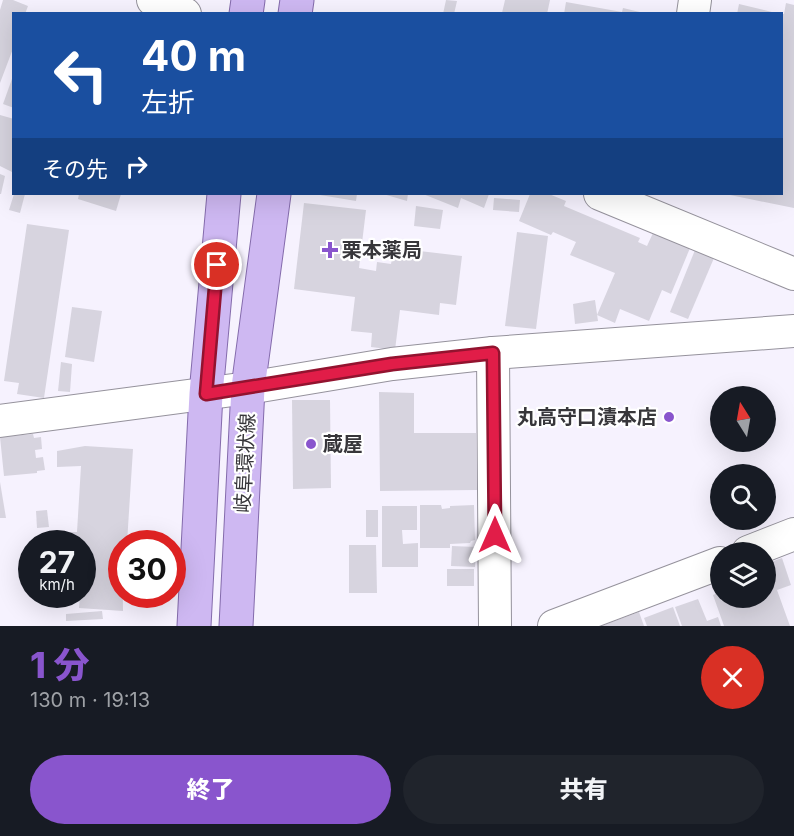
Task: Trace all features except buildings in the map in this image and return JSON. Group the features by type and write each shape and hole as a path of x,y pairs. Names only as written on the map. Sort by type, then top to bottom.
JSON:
{"main road":[{"path":"194,626 206,394 224,195"},
{"name":"岐阜環状線","path":"236,626 248,388 274,195"}],"street":[{"path":"153,0 180,12"},
{"path":"605,195 659,206 794,274"},
{"path":"0,421 248,388 392,364 493,353 794,331"},
{"path":"493,353 495,626"},
{"path":"774,542 794,534"},
{"path":"554,626 710,566"}],"place":[{"name":"栗本薬局","path":"330,250"},
{"name":"丸高守口漬本店","path":"669,417"},
{"name":"蔵屋","path":"311,444"}],"route":[{"path":"217,265 206,394 392,364 493,353 495,535"}]}
